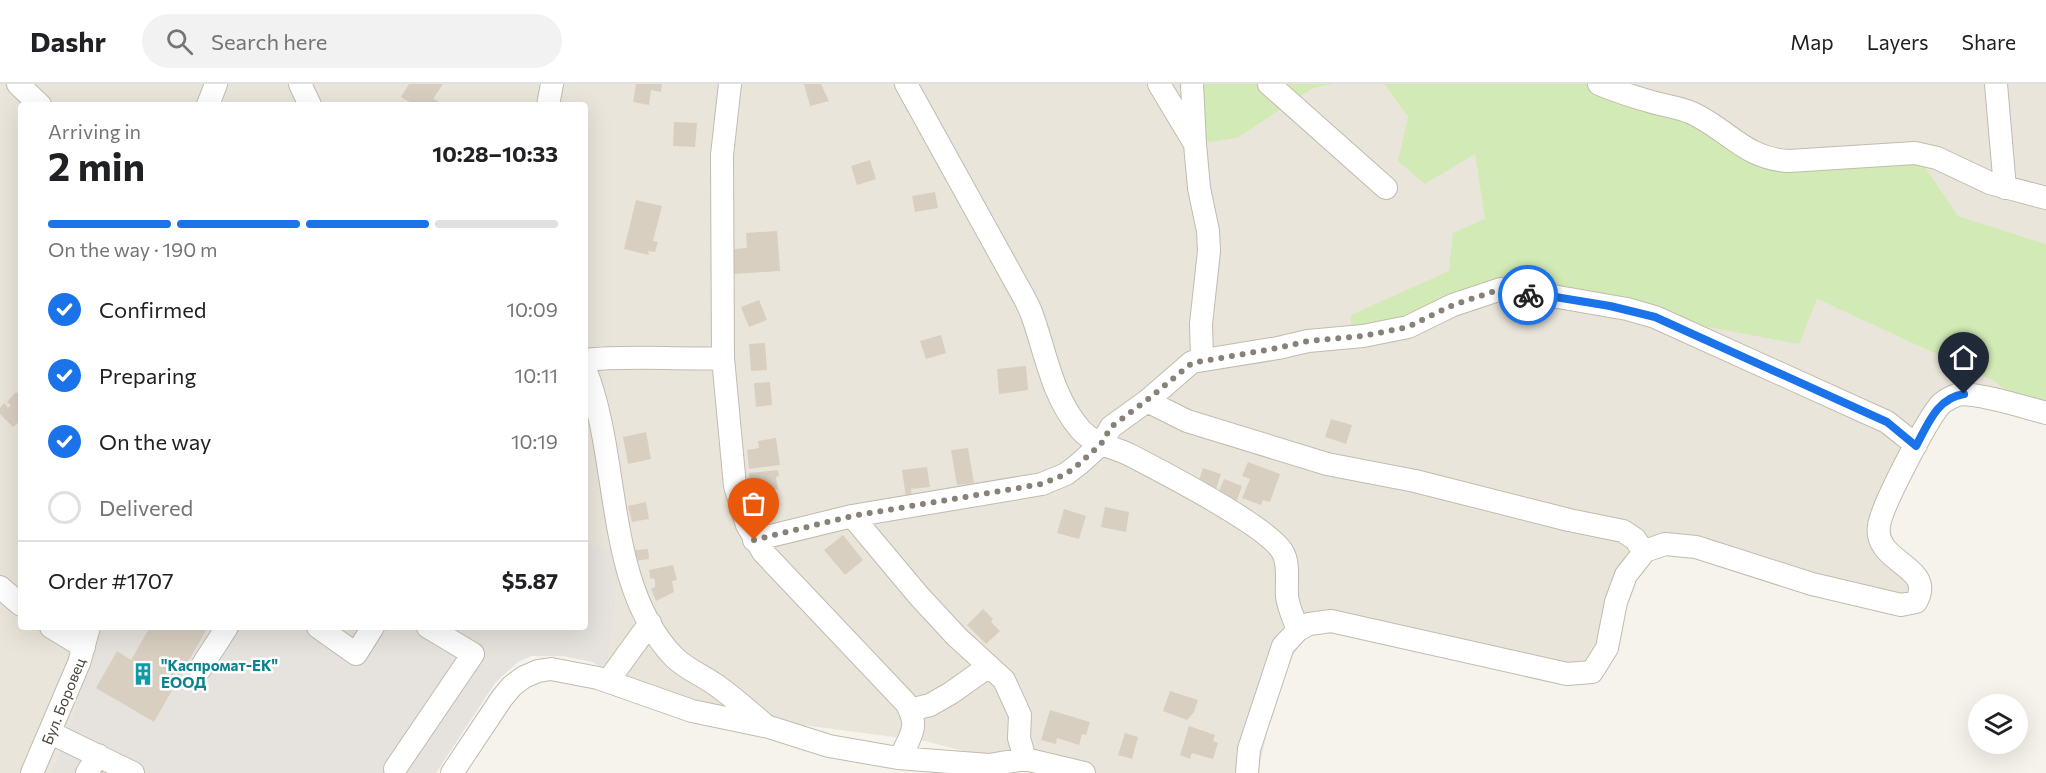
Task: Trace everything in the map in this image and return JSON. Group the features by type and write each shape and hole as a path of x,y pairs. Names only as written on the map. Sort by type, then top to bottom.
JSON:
{"street":[{"path":"18,84 37,102"},
{"path":"209,102 216,84"},
{"path":"300,84 309,102"},
{"path":"549,102 552,84"},
{"path":"730,84 722,155 723,358 735,486 754,540 784,575 906,703 913,715 914,730 900,758"},
{"path":"906,84 1021,292 1055,387 1080,429 1094,442 1153,466 1275,541 1284,552 1287,597 1298,630"},
{"path":"1159,84 1195,144"},
{"path":"1192,84 1199,188 1208,241 1201,324 1202,360"},
{"path":"1269,84 1386,188"},
{"path":"1599,84 1653,103 1691,112 1710,122 1745,148 1772,160 1789,161 1915,153 1937,158 1976,178 2005,188 2046,198"},
{"path":"1996,84 2005,188"},
{"path":"754,540 852,516 1042,484 1066,474 1101,444 1111,427 1192,363 1308,341 1363,336 1408,327 1453,305 1501,289 1518,296 1537,294 1567,298 1627,309 1655,317 1887,422 1916,446"},
{"path":"588,360 616,357 723,358"},
{"path":"588,380 595,404 628,570 650,623 674,656 715,684 769,728"},
{"path":"1247,773 1249,749 1282,646 1298,630 1309,624 1331,621 1567,674 1592,672 1607,648 1621,585 1626,575 1644,552 1665,544 1681,544 1812,584 1900,605 1916,602 1922,589 1916,574 1887,551 1878,533 1882,515 1916,446 1940,405 1956,396 1980,397 2046,413"},
{"path":"1147,400 1188,421 1327,464 1415,481 1569,520 1623,531 1635,539 1644,552"},
{"path":"852,516 919,596 1004,680 1017,704 1020,715 1019,738 1025,759"},
{"path":"0,587 18,602"},
{"path":"608,681 650,623"},
{"path":"62,630 87,637"},
{"path":"200,669 225,630"},
{"path":"322,630 356,654 371,630"},
{"path":"395,769 473,654 433,630"},
{"name":"Бул. Боровец","path":"32,773 51,733 87,637"},
{"path":"910,710 930,705 988,666"},
{"path":"452,773 501,698 524,676 551,669 570,671 608,681 692,711 769,728 829,746 900,758 989,765 1025,759 1084,773"},
{"path":"51,733 93,764 133,773"}],"shaded area":[{"path":"0,84 1310,84 1313,88 1334,84 1384,84 1408,117 1817,299 1994,381 2028,408 1956,396 1882,515 1916,602 1680,547 1636,566 1600,674 1333,629 1311,633 1302,641 1288,664 1272,710 1258,773 1047,773 925,741 772,721 696,705 607,670 622,554 588,542 588,102 18,102 18,630 100,630 61,750 50,773 0,773"},
{"path":"1599,84 2046,84 2046,244 1957,216 1925,167 1789,161"},
{"path":"588,542 622,554 607,670 592,662 563,656 531,656 518,662 495,683 436,773 50,773 61,750 100,630 588,630"}],"green space":[{"path":"1192,84 1334,84 1313,88 1237,138 1195,144"},
{"path":"1384,84 1599,84 1745,148 1896,154 1925,167 1958,216 2046,244 2046,413 2028,408 1994,381 1817,299 1799,344 1655,317 1518,296 1430,317 1351,327 1351,315 1449,271 1453,233 1485,219 1475,154 1425,184 1398,161 1408,117"}],"building":[{"path":"409,84 443,84 433,99 438,102 410,102 401,97"},
{"path":"636,84 662,84 661,92 651,90 649,105 633,102"},
{"path":"804,84 821,84 829,101 810,106"},
{"path":"674,122 697,123 695,147 673,146"},
{"path":"870,160 876,179 857,185 851,166"},
{"path":"935,192 938,208 915,212 912,196"},
{"path":"636,200 662,206 653,241 658,242 655,252 648,251 649,255 624,249"},
{"path":"777,231 780,271 734,274 733,249 747,248 746,233"},
{"path":"759,300 767,320 749,327 741,307"},
{"path":"941,335 946,353 926,359 920,341"},
{"path":"765,343 767,370 751,371 749,344"},
{"path":"1026,366 1028,390 999,394 997,369"},
{"path":"770,382 772,405 756,407 754,383"},
{"path":"16,392 18,394 18,423 13,427 0,414 0,408 4,403 8,408 11,405 7,402"},
{"path":"1331,419 1352,425 1346,444 1325,437"},
{"path":"646,432 651,459 628,464 623,437"},
{"path":"776,438 780,465 749,469 747,450 759,448 758,441"},
{"path":"968,448 974,483 957,485 951,450"},
{"path":"1248,462 1280,474 1270,502 1263,500 1261,505 1242,498 1250,479 1242,476"},
{"path":"927,467 930,487 911,489 912,498 906,498 902,470"},
{"path":"1203,468 1221,474 1215,492 1197,486"},
{"path":"778,470 779,476 776,477 778,489 764,491 765,504 745,506 744,494 750,494 749,473"},
{"path":"1224,479 1242,486 1236,503 1217,496"},
{"path":"646,502 649,519 632,522 628,506"},
{"path":"1105,507 1129,512 1126,532 1101,527"},
{"path":"1064,509 1086,516 1079,539 1057,533"},
{"path":"843,535 863,560 845,575 824,550"},
{"path":"648,549 649,559 635,561 634,550"},
{"path":"673,565 677,580 672,581 674,592 656,601 651,589 655,587 655,579 650,578 649,570"},
{"path":"983,609 1000,631 986,644 967,625"},
{"name":"\"Каспромат-ЕК\" ЕООД","path":"148,630 206,630 154,722 96,688 117,651 131,660"},
{"path":"1170,691 1198,700 1194,712 1187,720 1163,711"},
{"path":"1050,710 1090,722 1086,735 1082,734 1079,745 1057,738 1056,744 1041,740"},
{"path":"1189,726 1215,735 1213,741 1218,743 1213,759 1192,753 1190,759 1180,755"},
{"path":"1125,733 1138,737 1132,759 1118,755"}],"way so far":[{"path":"754,540 852,516 1042,484 1055,479 1079,464 1101,444 1111,427 1192,363 1308,341 1363,336 1408,327 1453,305 1501,289 1518,296 1528,295"}],"place":[{"name":"\"Каспромат-ЕК\" ЕООД","path":"143,674"}],"route":[{"path":"1528,295 1537,294 1594,303 1655,317 1887,422 1916,446 1940,405 1964,394"}]}
